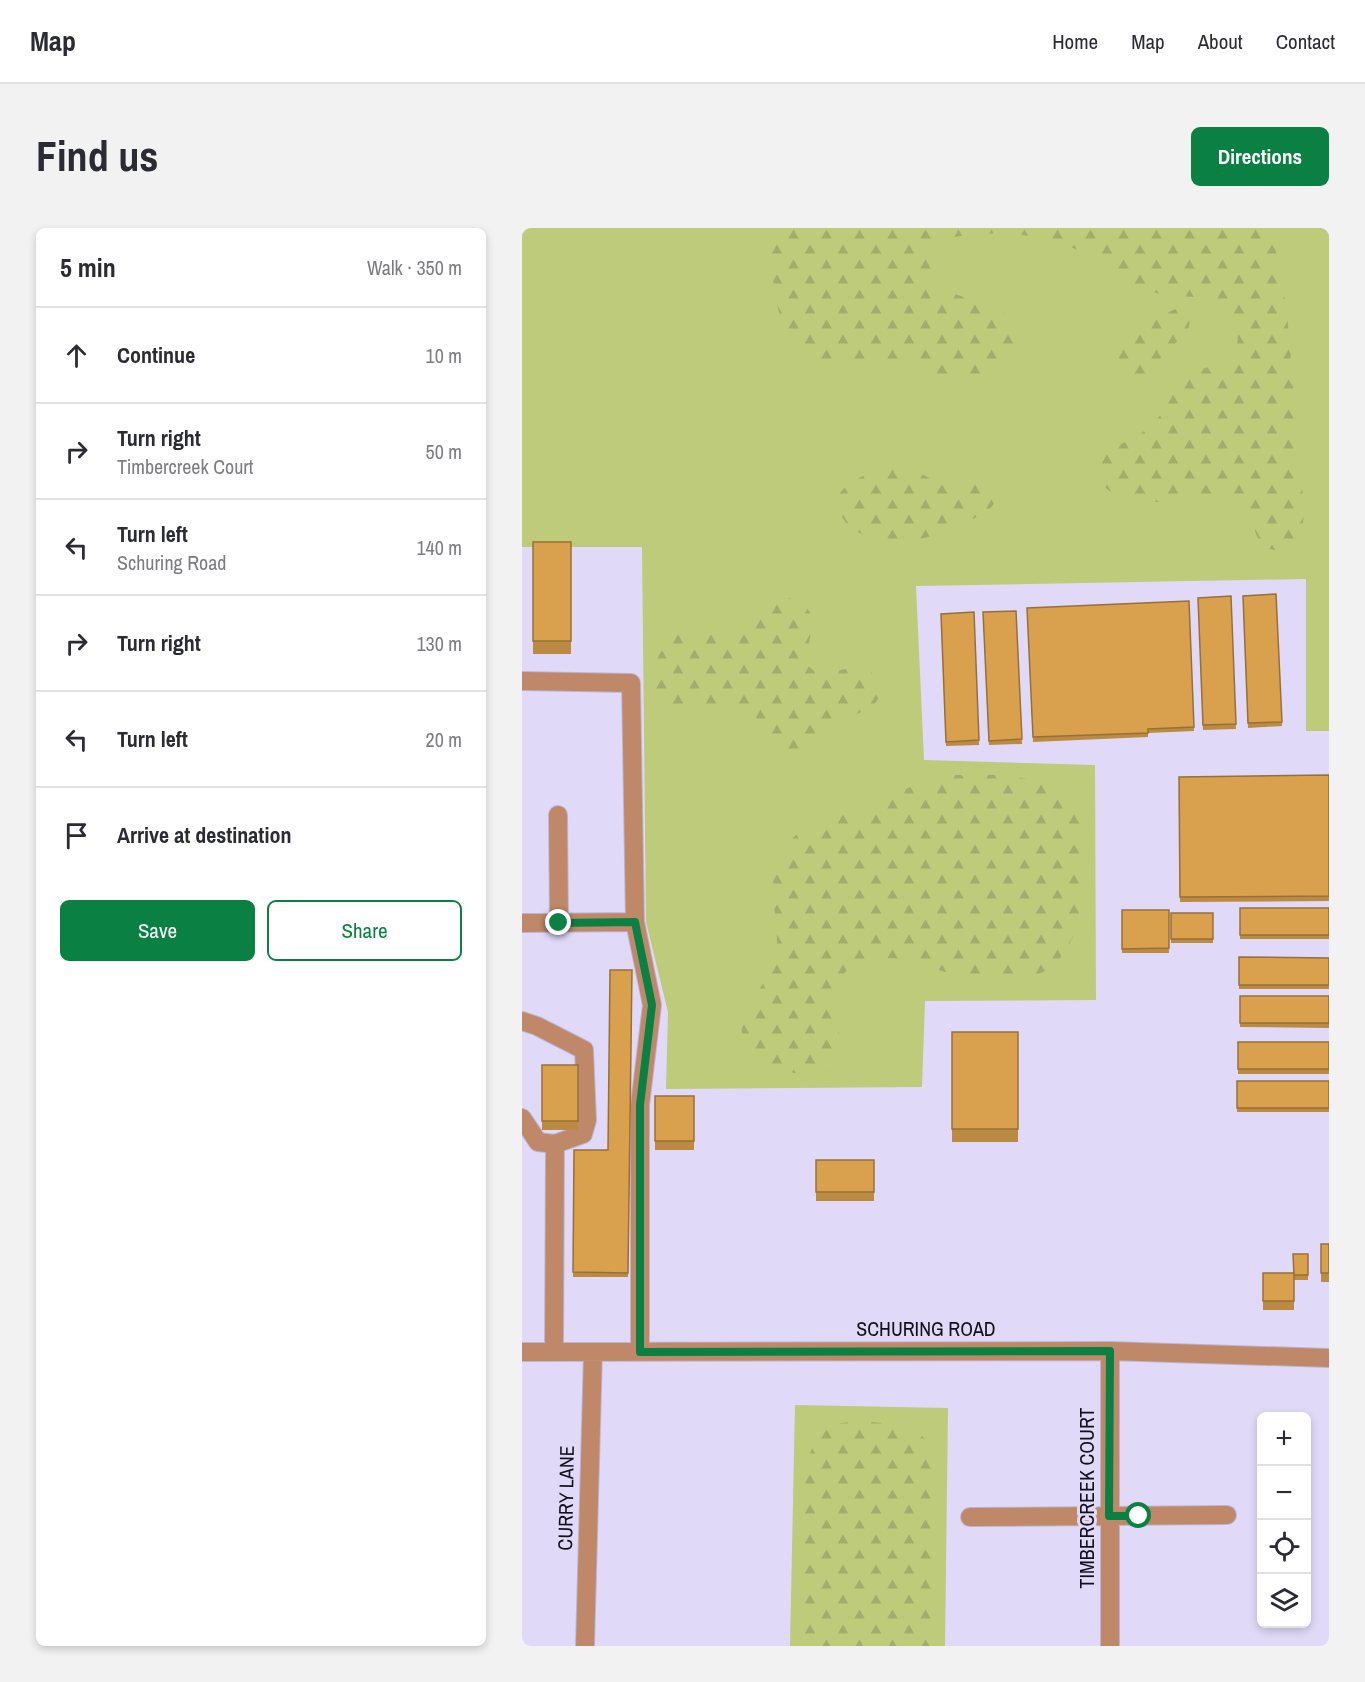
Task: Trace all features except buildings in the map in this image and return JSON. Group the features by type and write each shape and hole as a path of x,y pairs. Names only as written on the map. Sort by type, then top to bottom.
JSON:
{"street":[{"path":"522,681 631,683 635,922 652,1005 640,1105 640,1352"},
{"path":"558,815 559,923"},
{"path":"522,923 635,922"},
{"path":"522,1022 537,1026 584,1050 587,1120 583,1134 555,1143 538,1142 522,1118"},
{"path":"554,1352 555,1143"},
{"name":"SCHURING ROAD","path":"522,1352 1110,1351 1329,1358"},
{"name":"TIMBERCREEK COURT","path":"1110,1351 1110,1646"},
{"name":"CURRY LANE","path":"585,1646 593,1352"},
{"path":"970,1517 1227,1515"}],"green space":[{"path":"522,228 1329,228 1329,731 1306,731 1306,579 916,586 924,760 1095,765 1096,1000 925,1001 922,1087 666,1089 668,1012 646,922 642,547 522,547"},
{"path":"767,228 1282,228 1277,239 1275,266 1286,302 1304,511 1298,538 1295,543 1284,550 1270,549 1260,541 1245,511 1228,500 1204,495 1169,501 1139,501 1118,496 1102,484 1098,476 1097,468 1105,455 1143,432 1153,423 1184,379 1194,372 1228,360 1232,356 1238,337 1236,323 1230,310 1224,305 1207,299 1159,294 1147,290 1089,255 1053,241 1014,234 974,234 954,237 940,246 931,260 932,276 936,283 944,289 992,307 1004,313 1012,321 1017,331 1016,344 1004,366 982,377 955,380 936,376 892,359 834,365 813,361 798,350 787,334 775,291"},
{"path":"1176,309 1184,312 1188,317 1190,323 1187,331 1146,373 1131,376 1122,372 1118,363 1119,357 1127,345 1153,322"},
{"path":"893,466 916,471 941,485 985,481 999,492 993,505 982,515 924,538 894,542 859,533 842,517 837,507 838,498 851,482"},
{"path":"789,598 803,605 810,614 812,624 807,656 808,665 822,673 857,668 872,673 880,689 879,697 869,708 833,724 808,753 797,758 790,758 780,751 761,722 744,710 684,706 672,704 662,698 656,688 654,670 658,657 669,641 679,634 690,632 736,632 747,629 754,626 774,603"},
{"path":"955,775 1025,778 1051,787 1063,794 1073,805 1080,820 1084,839 1084,879 1079,917 1075,931 1063,954 1045,971 1023,979 1012,980 988,980 953,974 892,958 868,960 845,972 836,985 834,1000 840,1039 836,1062 828,1069 808,1074 789,1072 762,1060 745,1042 742,1023 749,1005 766,980 774,963 777,930 773,885 775,869 784,849 795,836 814,824 881,804 915,785"},
{"path":"795,1405 948,1408 945,1646 790,1646"},
{"path":"860,1421 910,1429 926,1439 933,1452 935,1461 932,1646 802,1646 804,1510 808,1461 818,1437 827,1429 837,1424"}],"route":[{"path":"559,923 635,922 652,1005 640,1105 640,1352 1110,1351 1109,1516 1139,1516"}]}
